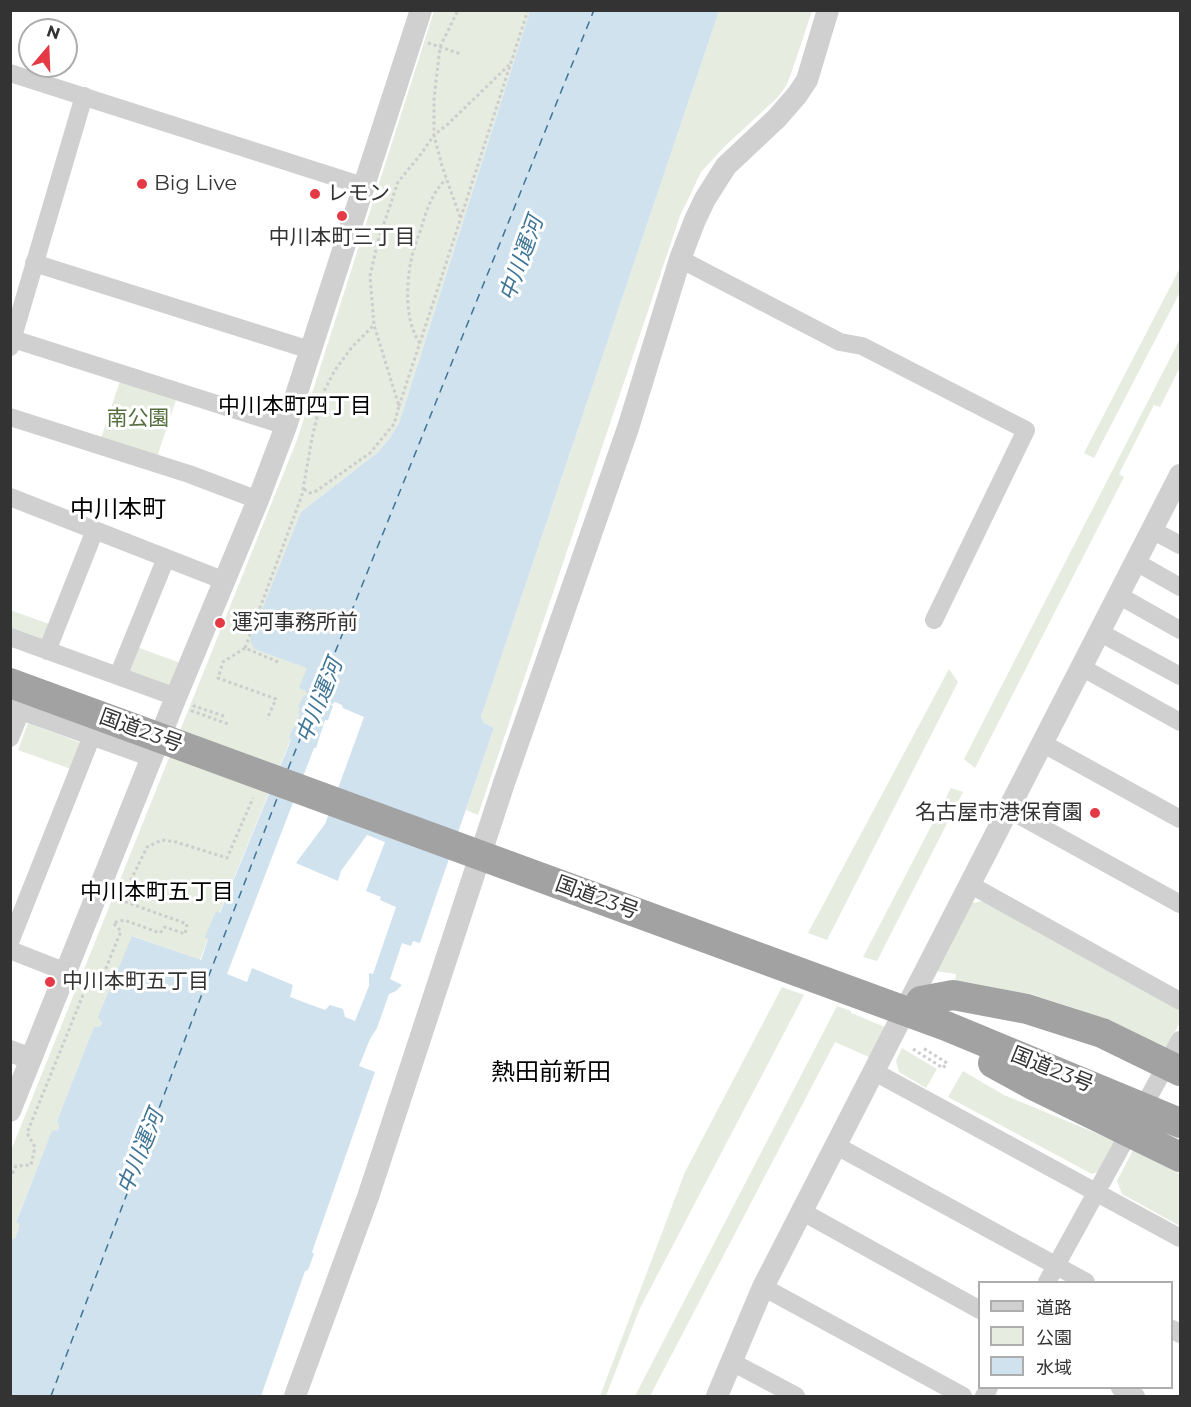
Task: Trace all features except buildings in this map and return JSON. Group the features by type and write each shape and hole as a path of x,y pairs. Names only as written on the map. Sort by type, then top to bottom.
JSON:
{"highway":[{"name":"国道23号","path":"10,664 756,937 1180,1123"},
{"name":"国道23号","path":"10,683 1180,1103"},
{"path":"1180,1071 1102,1032 1027,1009 953,995 924,1010 949,1037 996,1065 1180,1157"}],"street":[{"path":"10,1111 21,1055 66,972 286,426 420,10"},
{"path":"295,1396 368,1197 504,783 628,428 680,259 705,199 726,166 777,118 807,80 828,10"},
{"path":"10,73 363,186"},
{"path":"84,96 34,263 16,305 12,343 286,426"},
{"path":"680,259 840,342 862,346 1026,430 934,620"},
{"path":"34,263 310,350"},
{"path":"10,417 189,474 258,500"},
{"path":"717,1396 763,1287 801,1211 1118,595 1152,530 1177,490"},
{"path":"13,504 95,530 225,581"},
{"path":"47,651 95,530"},
{"path":"1152,530 1180,545"},
{"path":"118,676 166,558"},
{"path":"1136,562 1180,587"},
{"path":"1118,595 1180,630"},
{"path":"1099,632 1180,676"},
{"path":"10,637 176,697"},
{"path":"1082,667 1180,722"},
{"path":"10,738 16,709 152,758"},
{"path":"10,942 92,736"},
{"path":"1042,743 1180,819"},
{"path":"1008,809 1180,904"},
{"path":"969,884 1180,1001"},
{"path":"10,950 66,972"},
{"path":"1048,1281 1180,1040"},
{"path":"873,1071 1180,1238"},
{"path":"836,1144 1084,1281"},
{"path":"801,1211 978,1309"},
{"path":"763,1287 963,1396"},
{"path":"732,1362 796,1396"},
{"path":"1122,1389 1136,1396"}],"path":[{"path":"458,10 440,47 434,99 434,135 460,219"},
{"path":"303,489 310,493 316,491 370,453 394,424 528,10"},
{"path":"412,38 461,54"},
{"path":"399,406 374,325 370,276 378,242 398,182 434,135 511,64"},
{"path":"420,344 411,325 408,304 411,261 427,210 439,185 446,179"},
{"path":"267,719 276,699 218,678 223,662 245,648 294,519 303,489 323,393 335,370 352,347 374,325"},
{"path":"245,648 278,662"},
{"path":"224,716 194,706 192,711 228,724"},
{"path":"10,1179 16,1166 31,1165 34,1147 27,1133 87,985 100,983 121,931 113,923 124,920 160,933 165,927 185,934 187,924 126,902 130,882 147,847 162,840 177,842 227,858 253,798"},
{"path":"913,1049 943,1068 946,1063 923,1048"}],"green space":[{"path":"434,11 530,11 399,423 378,452 301,512 254,649 308,668 307,696 300,708 291,739 219,914 216,912 200,960 133,936 100,1019 102,1022 99,1027 94,1028 57,1121 58,1130 52,1132 16,1221 19,1228 15,1240 12,1241 10,1240 10,1153 297,440"},
{"path":"719,11 812,11 787,84 778,97 725,146 701,172 680,216 478,815 466,810 494,728 484,723 481,717"},
{"path":"1180,268 1180,292 1094,458 1084,453"},
{"path":"1180,339 1180,367 1160,407 1154,405 1119,474 1124,477 975,768 964,759"},
{"name":"南公園","path":"120,381 176,400 157,457 101,438"},
{"path":"10,610 52,625 44,647 11,629"},
{"path":"131,645 189,666 176,697 118,676"},
{"path":"949,669 958,682 827,940 808,933"},
{"path":"28,723 81,743 71,769 18,750"},
{"path":"951,788 963,792 877,961 863,957"},
{"path":"983,901 1180,1009 1180,1022 1167,1048 1077,1009 1031,994 955,984 956,974 936,971 972,903"},
{"path":"782,987 804,995 640,1308 606,1396 600,1396 685,1172"},
{"path":"837,1006 885,1027 869,1057 835,1042 650,1396 635,1396"},
{"path":"902,1048 937,1069 926,1088 899,1072 896,1061"},
{"path":"963,1071 1004,1095 1115,1141 1100,1171 1092,1174 948,1097"},
{"path":"1133,1150 1180,1174 1180,1226 1122,1194 1117,1181"}],"water":[{"name":"中川運河","path":"530,11 719,11 481,717 484,723 494,728 420,943 413,941 411,946 402,943 390,979 402,985 389,994 377,1028 359,1066 375,1072 312,1252 314,1254 308,1270 305,1271 261,1396 11,1396 10,1240 15,1239 19,1228 16,1222 52,1131 58,1130 57,1121 94,1027 99,1027 102,1023 98,1017 132,936 201,960 208,939 205,937 216,911 220,913 291,740 289,738 300,714 298,707 304,695 307,696 306,691 299,688 307,668 254,649 250,640 301,512 378,452 399,423","holes":["335,702 343,708 364,717 325,824 296,863 338,881 341,871 367,835 385,842 366,891 396,907 373,974 369,973 369,986 355,1021 345,1017 343,1009 330,1005 325,1010 290,997 293,985 252,968 247,982 227,974 325,720 328,720 333,706 331,705"]}],"ferry route":[{"path":"288,769 594,10"},
{"path":"51,1396 278,796"}],"place":[{"name":"Big Live","path":"142,184"},
{"name":"レモン","path":"315,194"},
{"name":"中川本町三丁目","path":"342,216"},
{"name":"運河事務所前","path":"220,623"},
{"name":"名古屋市港保育園","path":"1095,813"},
{"name":"中川本町五丁目","path":"50,982"}],"district":[{"name":"中川本町四丁目","path":"295,407"},
{"name":"中川本町","path":"118,510"},
{"name":"中川本町五丁目","path":"157,893"},
{"name":"熱田前新田","path":"551,1073"}]}
